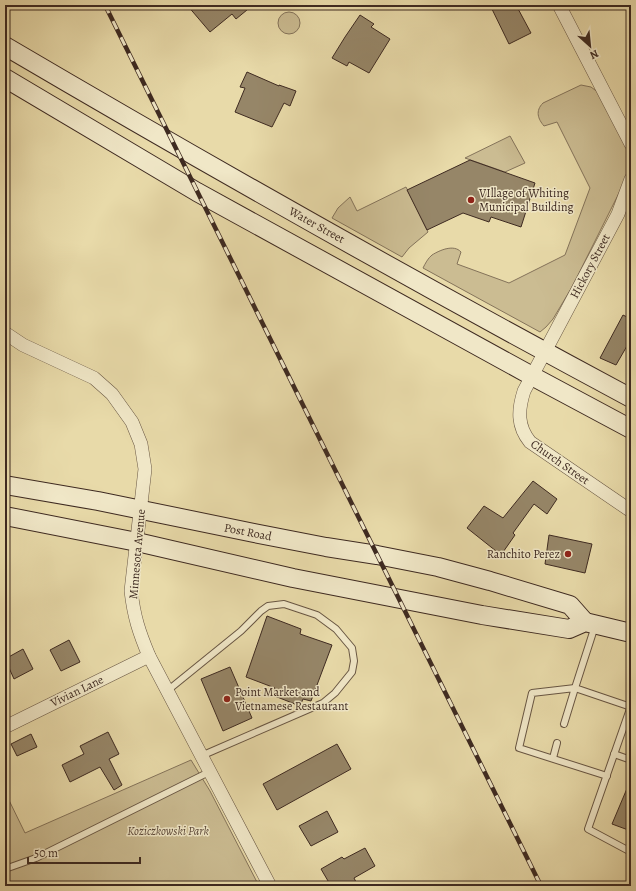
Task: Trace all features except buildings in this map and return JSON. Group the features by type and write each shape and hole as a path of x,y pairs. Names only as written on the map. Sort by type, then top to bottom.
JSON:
{"main road":[{"name":"Water Street","path":"5,46 174,145 545,352 631,398"},
{"path":"5,78 197,192 631,429"},
{"name":"Post Road","path":"5,485 98,501 326,547 438,567 570,605 590,624"},
{"path":"5,516 137,542 293,578 482,615 569,629 590,624 631,633"}],"street":[{"path":"559,5 631,144"},
{"name":"Hickory Street","path":"545,352 618,214 631,179"},
{"name":"Minnesota Avenue","path":"5,333 23,345 94,378 112,394 132,422 141,444 145,469 131,591 133,610 138,629 149,656 270,886"},
{"name":"Church Street","path":"545,352 522,397 519,412 520,424 526,437 530,442 631,511"},
{"name":"Vivian Lane","path":"5,727 149,656"}],"lane":[{"path":"167,691 241,631 254,616 268,606 284,604 317,615 336,628 352,648 354,661 352,672 335,693 323,703 201,756"},
{"path":"564,724 575,688 590,624"},
{"path":"607,776 519,748 532,693 575,688 631,707 614,754 607,776 588,829 631,852"},
{"path":"553,758 558,743"},
{"path":"614,754 631,760"},
{"path":"5,869 36,858 209,772"}],"green space":[{"path":"289,12 297,15 300,23 297,31 289,34 281,31 278,23 281,15"},
{"path":"581,85 591,87 599,93 625,144 628,153 629,167 623,185 572,287 553,319 540,332 423,268 432,255 439,251 455,248 461,252 457,264 509,283 565,255 590,188 557,122 544,126 540,121 538,112 543,103"},
{"path":"510,136 525,163 505,172 465,158"},
{"path":"406,187 428,232 409,248 402,257 332,218 338,208 350,197 357,211"},
{"name":"Koziczkowski Park","path":"191,760 210,791 259,886 5,886 5,792 25,833"}],"railway":[{"path":"105,5 541,886"}],"place":[{"name":"VIllage of Whiting Municipal Building","path":"471,200"},
{"name":"Ranchito Perez","path":"568,554"},
{"name":"Point Market and Vietnamese Restaurant","path":"227,699"}]}
